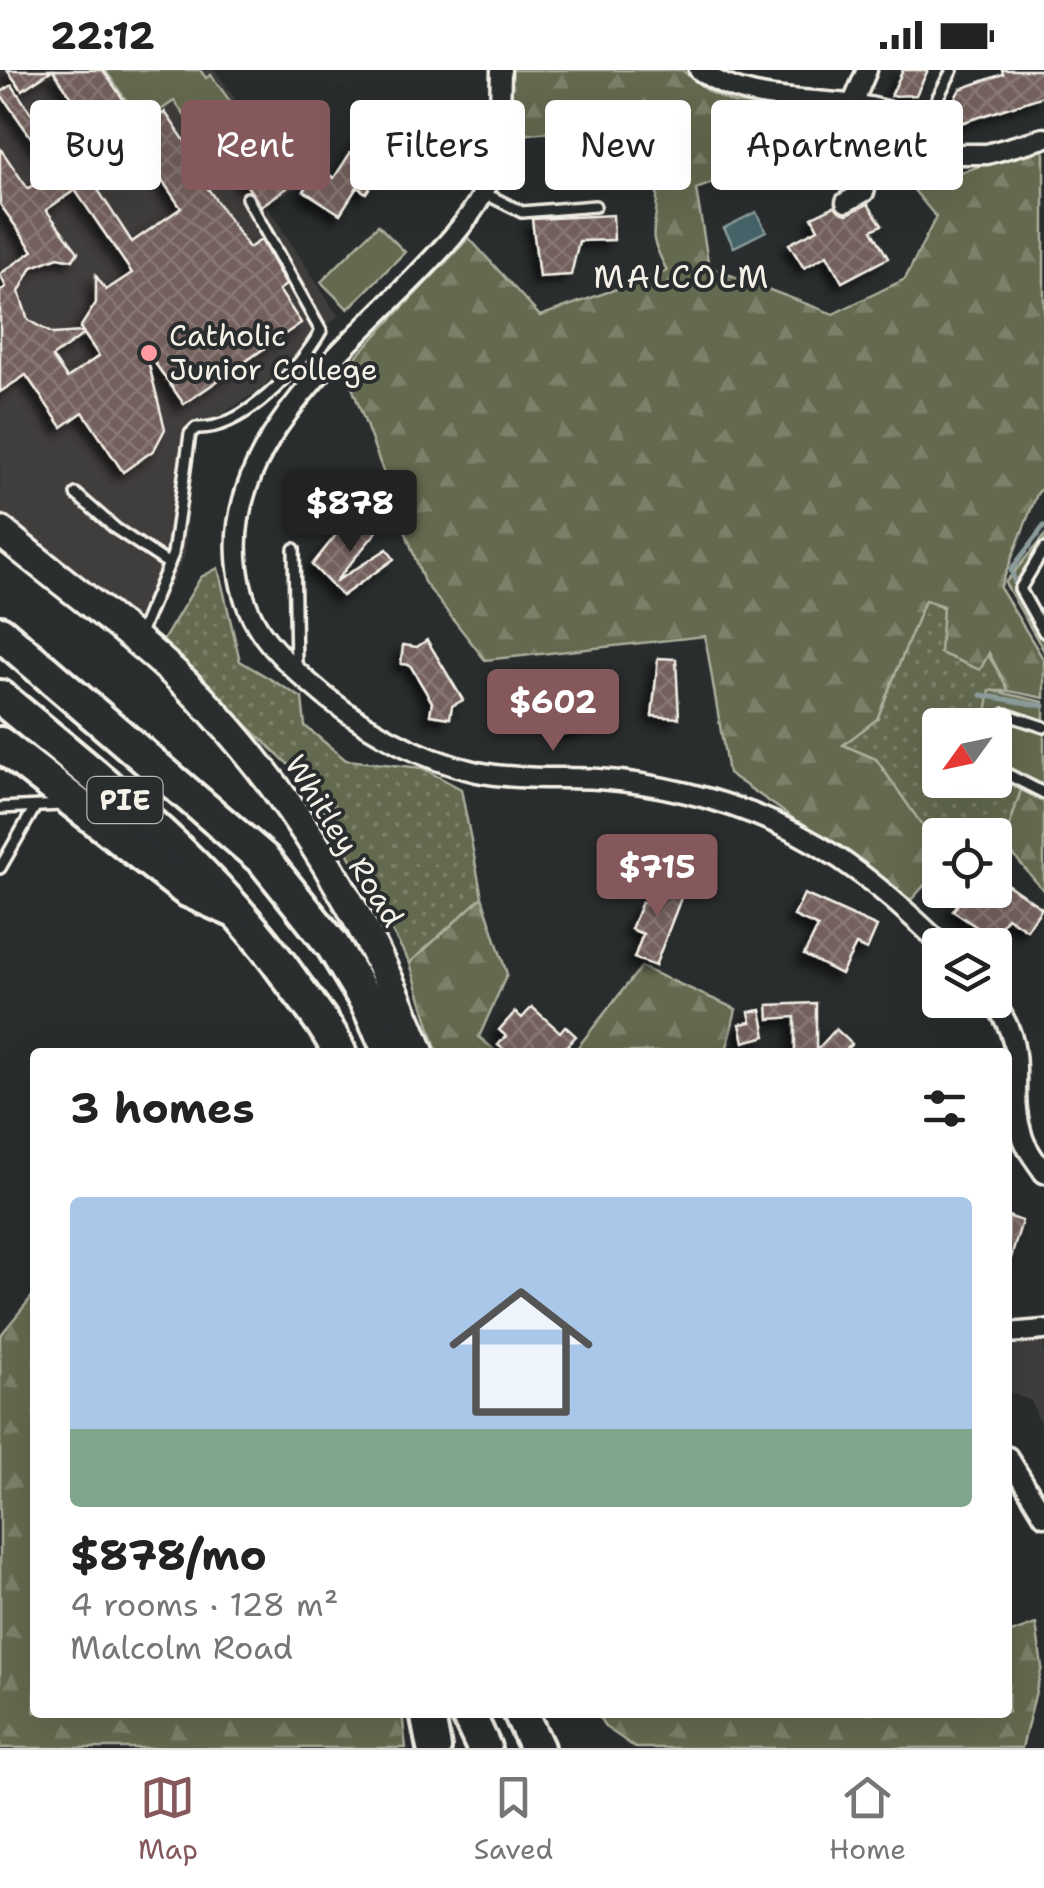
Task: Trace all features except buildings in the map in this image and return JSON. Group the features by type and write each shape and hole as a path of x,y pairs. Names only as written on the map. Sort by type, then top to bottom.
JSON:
{"highway":[{"name":"PIE","path":"0,632 264,860 334,946 368,1002 388,1048"},
{"name":"PIE","path":"0,697 178,845 241,913 336,1048"},
{"path":"1,750 197,896 241,913"},
{"path":"428,1718 434,1748"},
{"path":"470,1718 484,1748"},
{"path":"523,1718 536,1748"}],"main road":[{"name":"Whitley Road","path":"0,531 198,696 276,786 390,978 416,1048"}],"street":[{"path":"501,70 500,138 482,192 442,248 317,380 270,439 250,478 236,519 239,578 250,616 265,644 296,671 364,724 416,752 474,771 655,786 772,822 847,861 892,895 925,928"},
{"path":"699,70 741,94 802,100"},
{"path":"854,100 868,70"},
{"path":"963,156 1044,138"},
{"path":"846,202 865,190"},
{"path":"1006,1018 1016,1042 1023,1141 1044,1173"},
{"path":"1012,1332 1044,1330"},
{"path":"1012,1464 1044,1516"}],"lane":[{"path":"936,100 952,70"},
{"path":"482,192 522,212 596,206"},
{"path":"136,643 169,564 190,434 196,428 219,427 242,414 289,372 320,330 247,198"},
{"path":"76,494 169,564"},
{"path":"294,549 296,671"},
{"path":"1044,549 1020,589 1044,632"},
{"path":"1012,717 1044,727"},
{"path":"1012,777 1044,793"},
{"path":"0,808 76,804"},
{"path":"0,868 34,807"}],"shaded area":[{"name":"Catholic Junior College","path":"0,70 215,70 236,100 181,100 181,190 290,190 267,206 338,316 259,390 195,432 185,555 145,638 0,515"},
{"path":"1012,1337 1044,1338 1044,1434 1031,1401 1012,1394"}],"green space":[{"path":"105,70 200,70 206,78 211,75 229,100 181,100 181,111 174,101 161,110 161,100 126,100"},
{"path":"509,70 682,70 709,92 727,100 711,100 711,183 696,189 709,267 833,314 905,279 936,217 914,190 963,190 963,171 1044,146 1044,486 1037,494 1000,588 1044,660 1044,698 1009,691 989,653 980,670 940,653 943,606 925,600 877,719 843,745 876,759 922,825 922,888 911,900 728,773 705,636 485,660 424,582 345,368 469,238 540,316 667,271 654,240 656,190 691,190 691,100 545,100 545,133 525,134 525,100 508,100"},
{"path":"378,225 405,252 348,309 321,282"},
{"path":"1044,536 1044,559 1025,583 1025,594 1044,626 1044,651 1005,583"},
{"path":"218,568 240,661 302,698 305,726 346,760 422,768 461,789 482,897 410,963 307,782 161,644 201,577"},
{"path":"925,600 939,606 964,625 985,650 1009,691 990,691 987,708 922,708 922,798 1012,798 1012,784 1021,790 1012,819 922,818 922,825 876,759 842,745 877,719"},
{"path":"990,690 1044,702 1044,801 1012,783 1012,708 987,708"},
{"path":"1021,790 1044,802 1044,891 1012,853 1012,819"},
{"path":"482,897 507,974 479,1037 492,1048 436,1048 410,963"},
{"path":"641,967 736,1009 727,1048 577,1048"},
{"path":"30,1299 30,1718 403,1718 406,1748 0,1748 0,1336"},
{"path":"1036,1624 1042,1667 1022,1748 636,1748 605,1727 600,1718 1012,1718 1012,1633"}],"water":[{"path":"756,212 766,231 734,247 724,228"}],"waterway":[{"path":"1019,595 1011,570 1044,526"},
{"path":"981,695 1044,706"}],"place":[{"name":"Catholic Junior College","path":"149,353"}],"district":[{"name":"MALCOLM","path":"682,277"}]}
